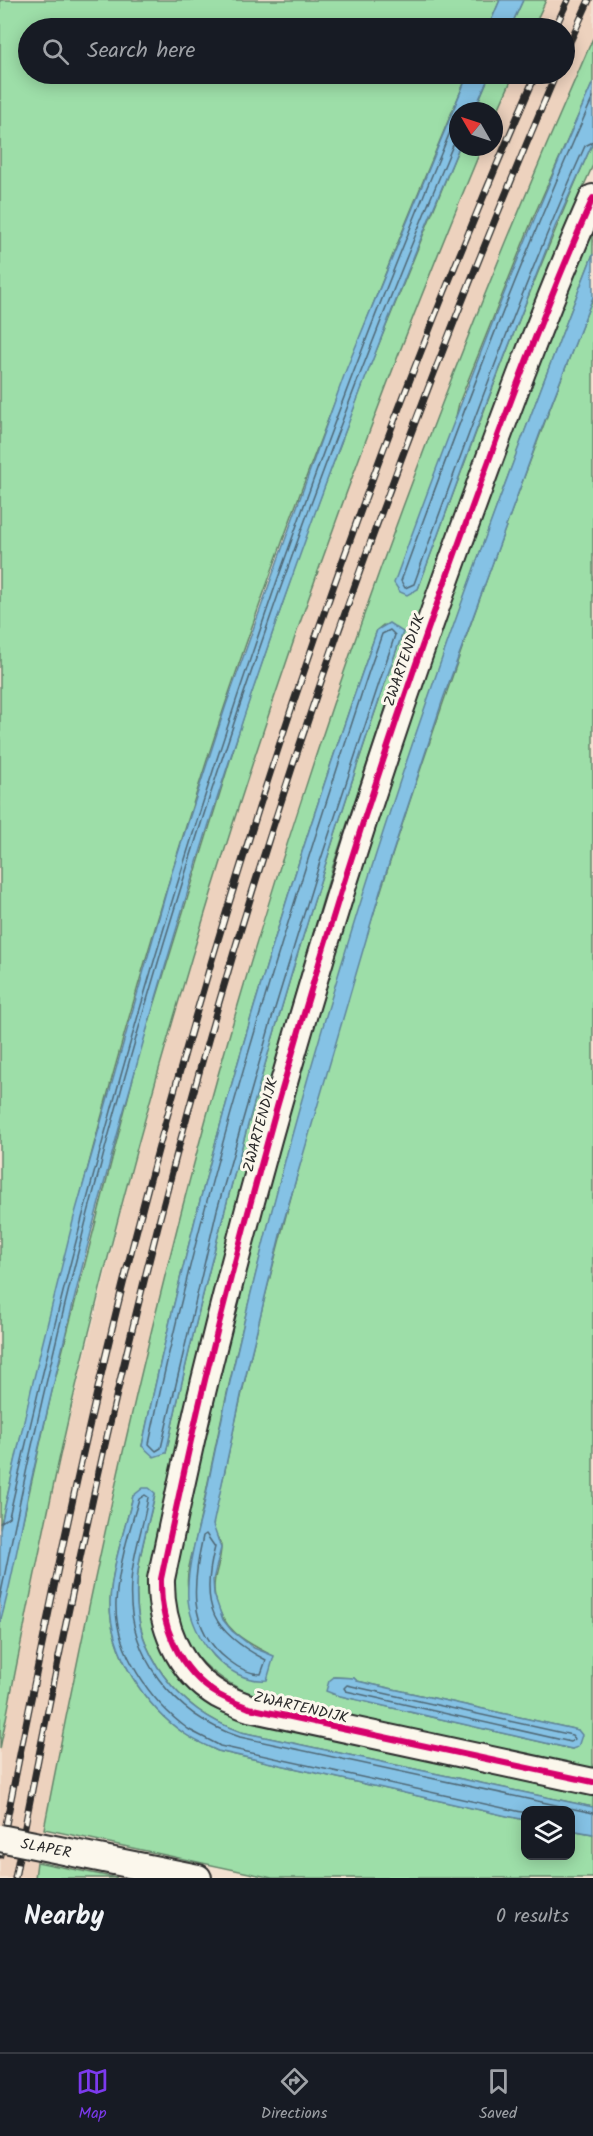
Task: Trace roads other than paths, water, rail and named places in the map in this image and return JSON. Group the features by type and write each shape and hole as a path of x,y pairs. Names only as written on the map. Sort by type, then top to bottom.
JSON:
{"street":[{"name":"ZWARTENDIJK","path":"593,198 504,419 407,687 345,873 293,1048 204,1382 161,1579 160,1599 174,1646 194,1674 218,1695 249,1708 593,1782"},
{"name":"SLAPER","path":"0,1838 198,1878"}],"water":[{"path":"500,0 523,0 515,18 492,18"},
{"path":"593,82 593,142 555,227 483,412 418,589 407,595 400,592 394,583 489,330"},
{"path":"464,84 486,84 478,102 456,102"},
{"path":"449,120 449,156 455,156 353,411 304,544 257,678 171,948 85,1254 0,1623 0,1529 31,1390 74,1217 171,875 226,705 346,370"},
{"path":"593,254 593,297 540,433 443,699 382,885 282,1227 242,1391 213,1525 221,1548 213,1580 214,1594 223,1620 232,1631 254,1648 274,1656 267,1680 252,1679 225,1666 204,1643 196,1629 188,1600 192,1554 239,1343 273,1204 311,1066 396,792 491,522"},
{"path":"389,623 403,632 335,835 260,1081 210,1266 166,1453 154,1457 142,1446 165,1342 217,1136 277,932 342,730 377,630"},
{"path":"143,1488 149,1488 155,1493 138,1573 137,1609 142,1633 163,1676 197,1709 241,1732 593,1807 593,1834 575,1831 575,1806 521,1806 521,1819 218,1751 185,1734 170,1723 156,1709 132,1677 116,1641 112,1622 111,1590 133,1496"},
{"path":"334,1677 354,1678 357,1681 578,1730 582,1735 578,1747 572,1749 336,1695 326,1691 329,1681"}],"railway":[{"path":"560,18 568,0"},
{"path":"575,31 589,0"},
{"path":"0,1855 51,1603 106,1353 148,1187 229,903 273,763 370,484 423,346 532,84"},
{"path":"15,1878 79,1561 127,1350 180,1141 245,914 325,671 412,430 506,192 552,84"}]}
